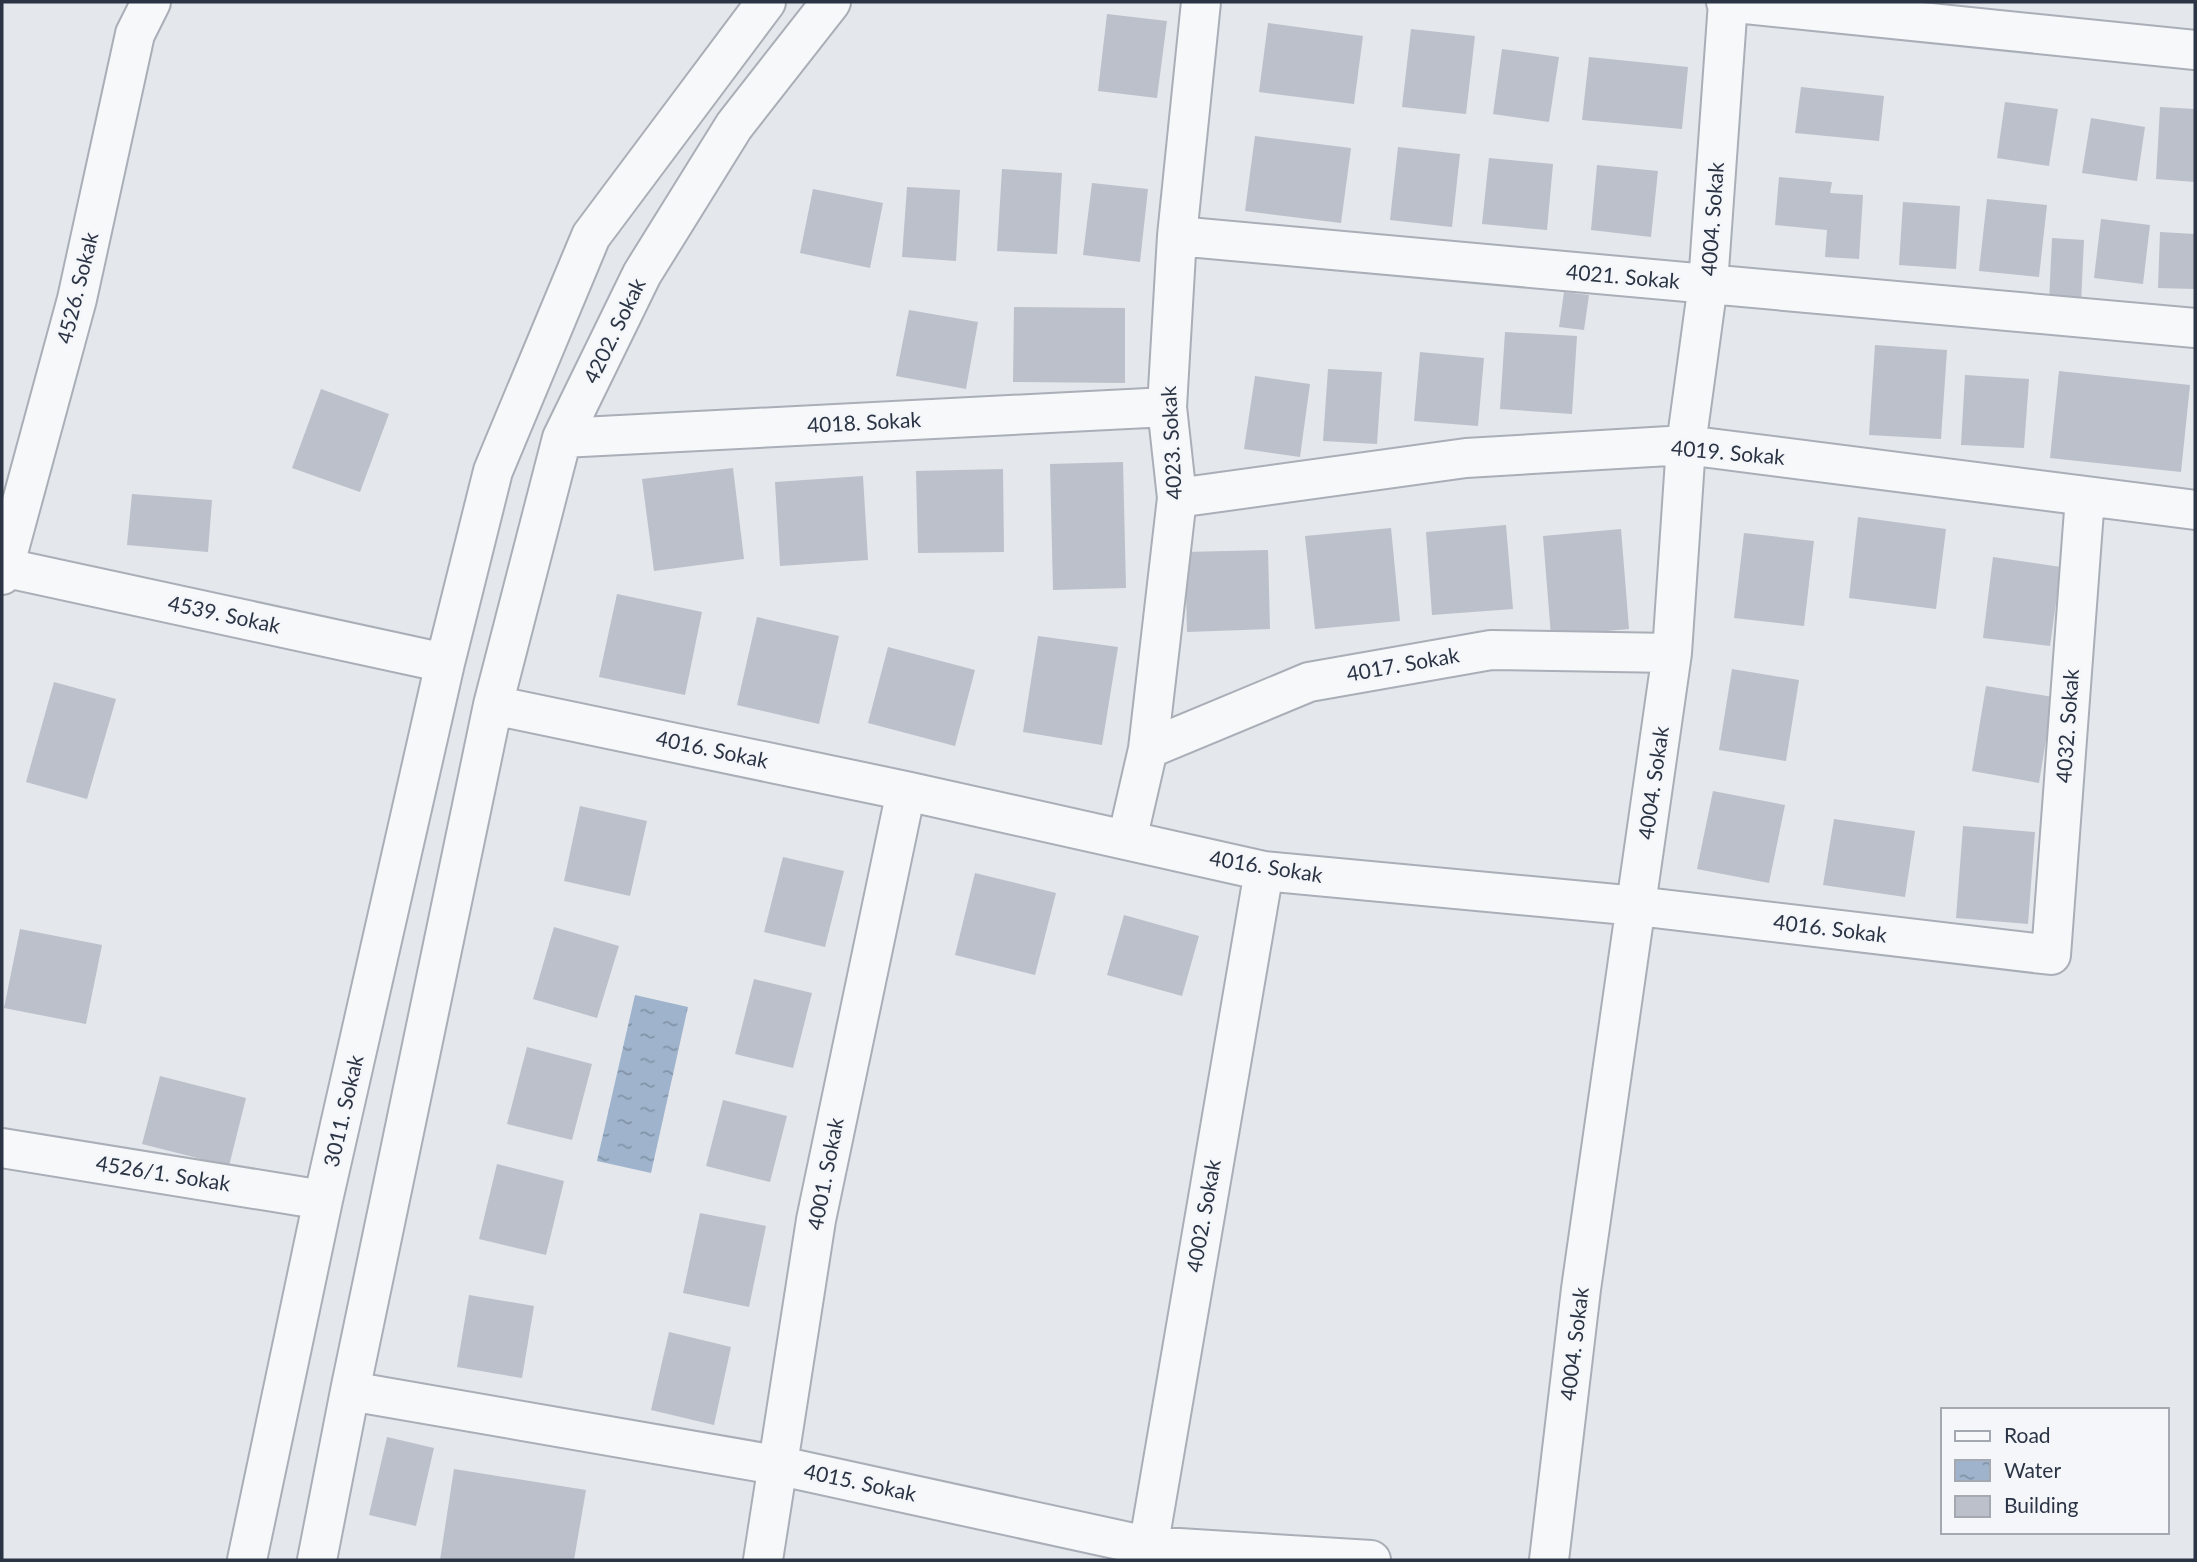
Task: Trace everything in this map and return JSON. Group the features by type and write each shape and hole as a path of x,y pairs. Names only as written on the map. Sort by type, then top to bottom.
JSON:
{"street":[{"name":"4526. Sokak","path":"2,570 77,299 135,34 151,2"},
{"path":"445,663 494,471 591,236 766,2"},
{"name":"4202. Sokak","path":"494,705 562,438 642,274 734,126 831,2"},
{"name":"4023. Sokak","path":"1127,840 1147,748 1177,498 1167,407 1177,236 1201,2"},
{"path":"1727,2 2195,50"},
{"name":"4004. Sokak","path":"1549,1560 1581,1289 1672,653 1686,445 1708,284 1727,2"},
{"name":"4021. Sokak","path":"1177,236 2195,328"},
{"name":"4018. Sokak","path":"562,438 1167,407"},
{"name":"4019. Sokak","path":"1177,498 1466,458 1686,445 2195,510"},
{"name":"4032. Sokak","path":"2051,955 2085,497"},
{"name":"4539. Sokak","path":"2,570 445,663"},
{"name":"4017. Sokak","path":"1147,748 1309,681 1491,650 1672,653"},
{"name":"3011. Sokak","path":"247,1560 323,1200 445,663"},
{"path":"317,1560 494,705"},
{"name":"4016. Sokak","path":"494,705 906,790 1264,871 1637,906 2051,955"},
{"name":"4001. Sokak","path":"763,1560 816,1220 906,790"},
{"name":"4002. Sokak","path":"1146,1553 1264,871"},
{"name":"4526/1. Sokak","path":"2,1148 323,1200"},
{"name":"4015. Sokak","path":"350,1391 776,1465 1146,1553 1371,1560"}],"water":[{"path":"635,995 688,1007 651,1173 597,1161"}],"building":[{"path":"1107,14 1167,21 1157,98 1098,91"},
{"path":"1268,23 1363,36 1354,104 1259,92"},
{"path":"1411,29 1475,36 1466,114 1402,107"},
{"path":"1502,49 1559,57 1549,122 1493,114"},
{"path":"1589,57 1688,67 1682,129 1582,120"},
{"path":"1801,87 1884,96 1879,141 1795,133"},
{"path":"2005,102 2058,109 2049,166 1997,158"},
{"path":"2160,107 2195,109 2195,182 2156,179"},
{"path":"2091,118 2145,127 2137,181 2082,173"},
{"path":"1255,136 1351,148 1341,223 1245,211"},
{"path":"1398,147 1460,154 1452,227 1390,220"},
{"path":"1489,158 1553,164 1547,230 1482,224"},
{"path":"1597,165 1658,171 1651,237 1591,230"},
{"path":"1002,169 1062,173 1057,254 997,251"},
{"path":"1779,177 1832,182 1830,193 1863,195 1859,259 1825,257 1827,230 1775,225"},
{"path":"1092,183 1148,189 1140,262 1083,255"},
{"path":"907,187 960,190 956,261 902,257"},
{"path":"813,189 883,203 870,268 800,253"},
{"path":"1987,199 2047,205 2039,277 1979,271"},
{"path":"1903,202 1960,206 1956,269 1899,265"},
{"path":"2101,219 2150,225 2143,284 2094,278"},
{"path":"2160,232 2195,234 2195,289 2158,288"},
{"path":"2052,238 2084,240 2081,303 2049,302"},
{"path":"1564,292 1589,295 1584,330 1559,327"},
{"path":"1014,307 1125,308 1125,383 1013,382"},
{"path":"909,310 978,322 966,389 896,376"},
{"path":"1505,332 1577,336 1572,414 1500,409"},
{"path":"1875,345 1947,350 1941,439 1869,435"},
{"path":"1420,352 1484,358 1478,426 1414,421"},
{"path":"1328,369 1382,372 1377,444 1323,441"},
{"path":"2059,371 2190,385 2181,472 2050,458"},
{"path":"1965,375 2029,379 2024,448 1961,445"},
{"path":"1255,376 1310,384 1300,457 1244,449"},
{"path":"321,389 389,414 360,492 292,468"},
{"path":"1123,462 1126,588 1053,590 1050,464"},
{"path":"733,468 744,559 654,571 642,479"},
{"path":"1003,469 1004,552 918,553 916,471"},
{"path":"863,476 868,560 780,566 775,482"},
{"path":"132,494 212,500 208,552 127,545"},
{"path":"1858,517 1946,529 1936,609 1849,598"},
{"path":"1506,525 1513,609 1432,615 1426,532"},
{"path":"1391,528 1400,621 1315,629 1305,536"},
{"path":"1621,529 1629,629 1551,636 1543,536"},
{"path":"1744,533 1814,541 1804,626 1734,618"},
{"path":"1268,550 1270,629 1187,632 1185,552"},
{"path":"1993,557 2061,567 2050,646 1983,638"},
{"path":"617,594 702,612 685,695 599,677"},
{"path":"757,617 839,636 819,724 737,705"},
{"path":"1038,636 1118,647 1102,745 1023,732"},
{"path":"888,647 975,670 955,746 868,723"},
{"path":"1732,669 1799,680 1786,761 1719,750"},
{"path":"54,682 116,699 87,799 26,782"},
{"path":"1986,686 2053,697 2039,783 1972,771"},
{"path":"1713,791 1785,805 1769,883 1697,869"},
{"path":"580,806 647,821 630,896 564,881"},
{"path":"1834,819 1915,831 1905,897 1823,885"},
{"path":"1963,826 2035,832 2028,924 1956,918"},
{"path":"783,857 844,871 825,947 764,932"},
{"path":"975,873 1056,893 1035,975 955,955"},
{"path":"1124,915 1199,936 1182,996 1107,975"},
{"path":"554,927 619,946 597,1018 533,999"},
{"path":"20,929 102,945 86,1024 4,1008"},
{"path":"754,979 812,993 793,1068 735,1054"},
{"path":"527,1047 592,1064 572,1140 507,1124"},
{"path":"160,1076 246,1098 229,1166 142,1144"},
{"path":"723,1100 787,1116 770,1182 706,1166"},
{"path":"497,1164 564,1181 546,1255 479,1239"},
{"path":"700,1213 766,1226 749,1307 683,1293"},
{"path":"469,1295 534,1306 522,1378 457,1367"},
{"path":"669,1332 731,1347 714,1425 651,1410"},
{"path":"387,1437 434,1448 416,1526 369,1515"},
{"path":"454,1469 586,1490 574,1560 440,1560"}]}
